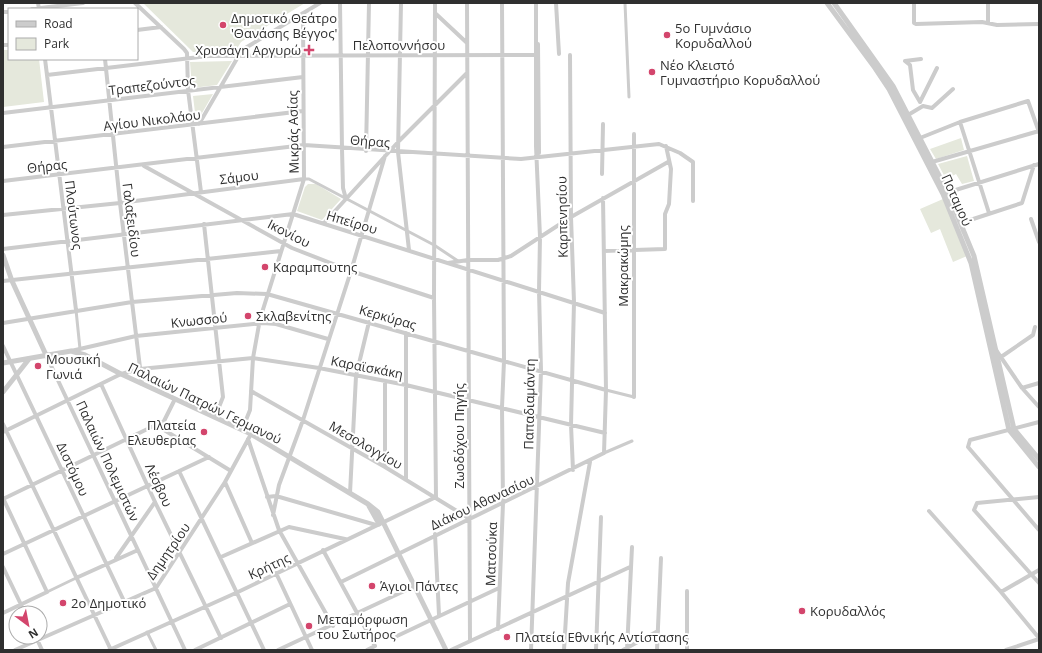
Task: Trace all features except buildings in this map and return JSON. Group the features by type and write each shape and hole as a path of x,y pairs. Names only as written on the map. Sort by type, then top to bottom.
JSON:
{"street":[{"path":"46,8 83,3"},
{"path":"135,3 184,49 187,58 188,90 201,192"},
{"path":"199,124 238,56 248,46 320,3"},
{"path":"340,3 343,188 346,199"},
{"path":"366,150 369,3"},
{"path":"401,3 398,152 409,250"},
{"path":"435,3 434,341 436,393 436,497"},
{"path":"466,3 466,157"},
{"name":"Ματσούκα","path":"498,628 503,503 502,408 504,361 502,3"},
{"name":"Παπαδιαμάντη","path":"531,650 541,371 539,291 540,237 538,158 536,146 536,3"},
{"path":"556,3 558,54"},
{"path":"625,3 629,97"},
{"name":"Ποταμού","path":"828,3 889,89 961,223 976,263 1011,430"},
{"name":"Ποταμού","path":"834,3 880,65 920,138 945,193 971,263 1011,430"},
{"path":"914,3 914,23 988,23 997,25 1039,24"},
{"path":"988,3 988,23"},
{"name":"Παπαδιαμάντη","path":"536,10 540,87 540,146 538,158"},
{"name":"Μικράς Ασίας","path":"242,430 250,410 253,358 258,324 304,179 303,13"},
{"path":"435,13 466,42"},
{"path":"138,30 161,27"},
{"name":"Πελοποννήσου","path":"47,75 187,58 369,54 536,55"},
{"name":"Καρπενησίου","path":"570,55 571,217 574,302 571,425 573,470"},
{"path":"920,59 905,61 910,65 913,90 921,104 932,108 953,89"},
{"name":"Πλούτωνος","path":"45,60 80,349"},
{"name":"Γαλαξειδίου","path":"105,60 116,169 142,384"},
{"path":"908,115 921,104 936,68"},
{"path":"324,223 399,141 467,73"},
{"name":"Τραπεζούντος","path":"3,113 303,77"},
{"path":"920,138 960,122 1028,101 1039,132 932,162"},
{"name":"Αγίου Νικολάου","path":"3,147 55,142 303,111"},
{"path":"960,122 989,214"},
{"path":"602,174 603,124"},
{"name":"Μακρακώμης","path":"634,134 634,398"},
{"name":"Θήρας","path":"3,181 304,146 503,159 538,158 659,144 685,155 694,162 693,201"},
{"path":"604,251 665,250 665,214 669,204 671,174 666,146"},
{"path":"273,515 276,496 338,313 385,156"},
{"name":"Ζωοδόχου Πηγής","path":"466,157 470,641"},
{"path":"448,263 458,260 504,259 511,256 571,217 668,162"},
{"path":"945,193 1039,164"},
{"name":"Ικονίου","path":"144,165 283,243 351,271 434,298"},
{"path":"961,223 1022,203 1034,166"},
{"name":"Σάμου","path":"3,216 309,179 434,245 458,260"},
{"path":"603,198 606,390 604,453"},
{"name":"Ηπείρου","path":"3,249 124,235 241,219 293,214 361,234 605,313"},
{"path":"1030,219 1039,242"},
{"path":"204,224 223,397 215,417"},
{"path":"3,281 128,269 281,251"},
{"name":"Παλαιών Πολεμιστών","path":"3,255 12,281 29,318 185,650"},
{"name":"Κερκύρας","path":"3,323 132,302 237,293 267,294 634,398"},
{"path":"350,493 356,376 369,322"},
{"name":"Κνωσσού","path":"71,352 136,336 258,324 276,324 328,339"},
{"path":"1001,357 1033,335 1035,327"},
{"path":"406,333 406,480"},
{"name":"Διστόμου","path":"3,346 124,601"},
{"path":"994,346 1022,388 1039,407"},
{"path":"3,364 71,352"},
{"name":"Παλαιών Πατρών Γερμανού","path":"71,352 84,355 142,384 242,430 250,437 290,456 368,504 378,512 379,523 399,553 446,650"},
{"name":"Καραϊσκάκη","path":"4,431 121,374 140,369 253,358 319,368 406,385 605,433"},
{"path":"3,392 29,359"},
{"path":"385,382 385,467"},
{"path":"1022,388 1039,383"},
{"name":"Λέσβου","path":"101,384 155,502 221,638"},
{"name":"Μεσολογγίου","path":"251,390 436,497 470,519"},
{"path":"47,592 3,499 164,421 175,399"},
{"path":"1039,422 970,440 968,447 1039,530"},
{"path":"3,424 4,431 54,531 110,650"},
{"path":"156,425 232,471"},
{"path":"1011,430 1039,459"},
{"path":"1011,430 1039,467"},
{"path":"250,437 267,497 279,530 333,626"},
{"name":"Δημητρίου","path":"48,633 156,588 203,518 232,471 250,437"},
{"name":"Διάκου Αθανασίου","path":"341,582 435,534 470,519 590,462 604,453 632,441"},
{"path":"3,554 209,457"},
{"path":"564,650 567,596 576,531 590,462"},
{"path":"179,471 203,518 264,650"},
{"path":"225,482 252,543"},
{"path":"267,497 276,496 379,523"},
{"name":"Κρήτης","path":"110,650 238,592 379,523 436,497"},
{"path":"1039,497 977,503 974,510 1039,583"},
{"path":"116,558 155,502"},
{"path":"929,511 1001,592 1039,638 1006,650"},
{"path":"596,650 601,516"},
{"path":"221,557 279,530 293,527 345,540"},
{"path":"435,534 439,615"},
{"path":"626,650 632,547"},
{"path":"3,613 116,558 138,550"},
{"path":"323,550 375,646 367,650"},
{"path":"657,650 661,558"},
{"path":"3,567 21,604"},
{"path":"451,650 630,568"},
{"path":"1001,592 1039,570"},
{"path":"276,573 312,650"},
{"path":"3,577 9,580"},
{"path":"278,650 333,626 415,586"},
{"path":"397,636 430,619 499,588"},
{"path":"687,591 687,650"},
{"path":"195,650 290,604"},
{"path":"626,650 658,631"},
{"path":"147,632 156,650"},
{"name":"Δημητρίου","path":"15,650 24,645"}],"green space":[{"path":"143,3 305,3 241,42 235,52 193,52"},
{"path":"3,50 8,50 8,60 39,60 44,102 3,107"},
{"path":"232,61 217,85 192,88 190,62"},
{"path":"213,94 198,120 196,121 193,96"},
{"path":"961,138 964,150 936,159 930,149"},
{"path":"967,156 974,181 962,184 956,174 946,179 938,164"},
{"path":"308,184 316,184 341,199 322,220 297,211 305,187"},
{"path":"943,199 967,256 953,262 940,229 931,233 920,209"}],"place":[{"name":"Δημοτικό Θεάτρο 'Θανάσης Βέγγος'","path":"223,25"},
{"name":"5ο Γυμνάσιο Κορυδαλλού","path":"667,35"},
{"name":"Χρυσάγη Αργυρώ","path":"309,50"},
{"name":"Νέο Κλειστό Γυμναστήριο Κορυδαλλού","path":"652,72"},
{"name":"Καραμπουτης","path":"265,267"},
{"name":"Σκλαβενίτης","path":"248,316"},
{"name":"Μουσική Γωνιά","path":"38,366"},
{"name":"Πλατεία Ελευθερίας","path":"204,432"},
{"name":"Άγιοι Πάντες","path":"372,586"},
{"name":"2ο Δημοτικό","path":"63,603"},
{"name":"Κορυδαλλός","path":"802,611"},
{"name":"Μεταμόρφωση του Σωτήρος","path":"309,626"},
{"name":"Πλατεία Εθνικής Αντίστασης","path":"507,637"}]}
